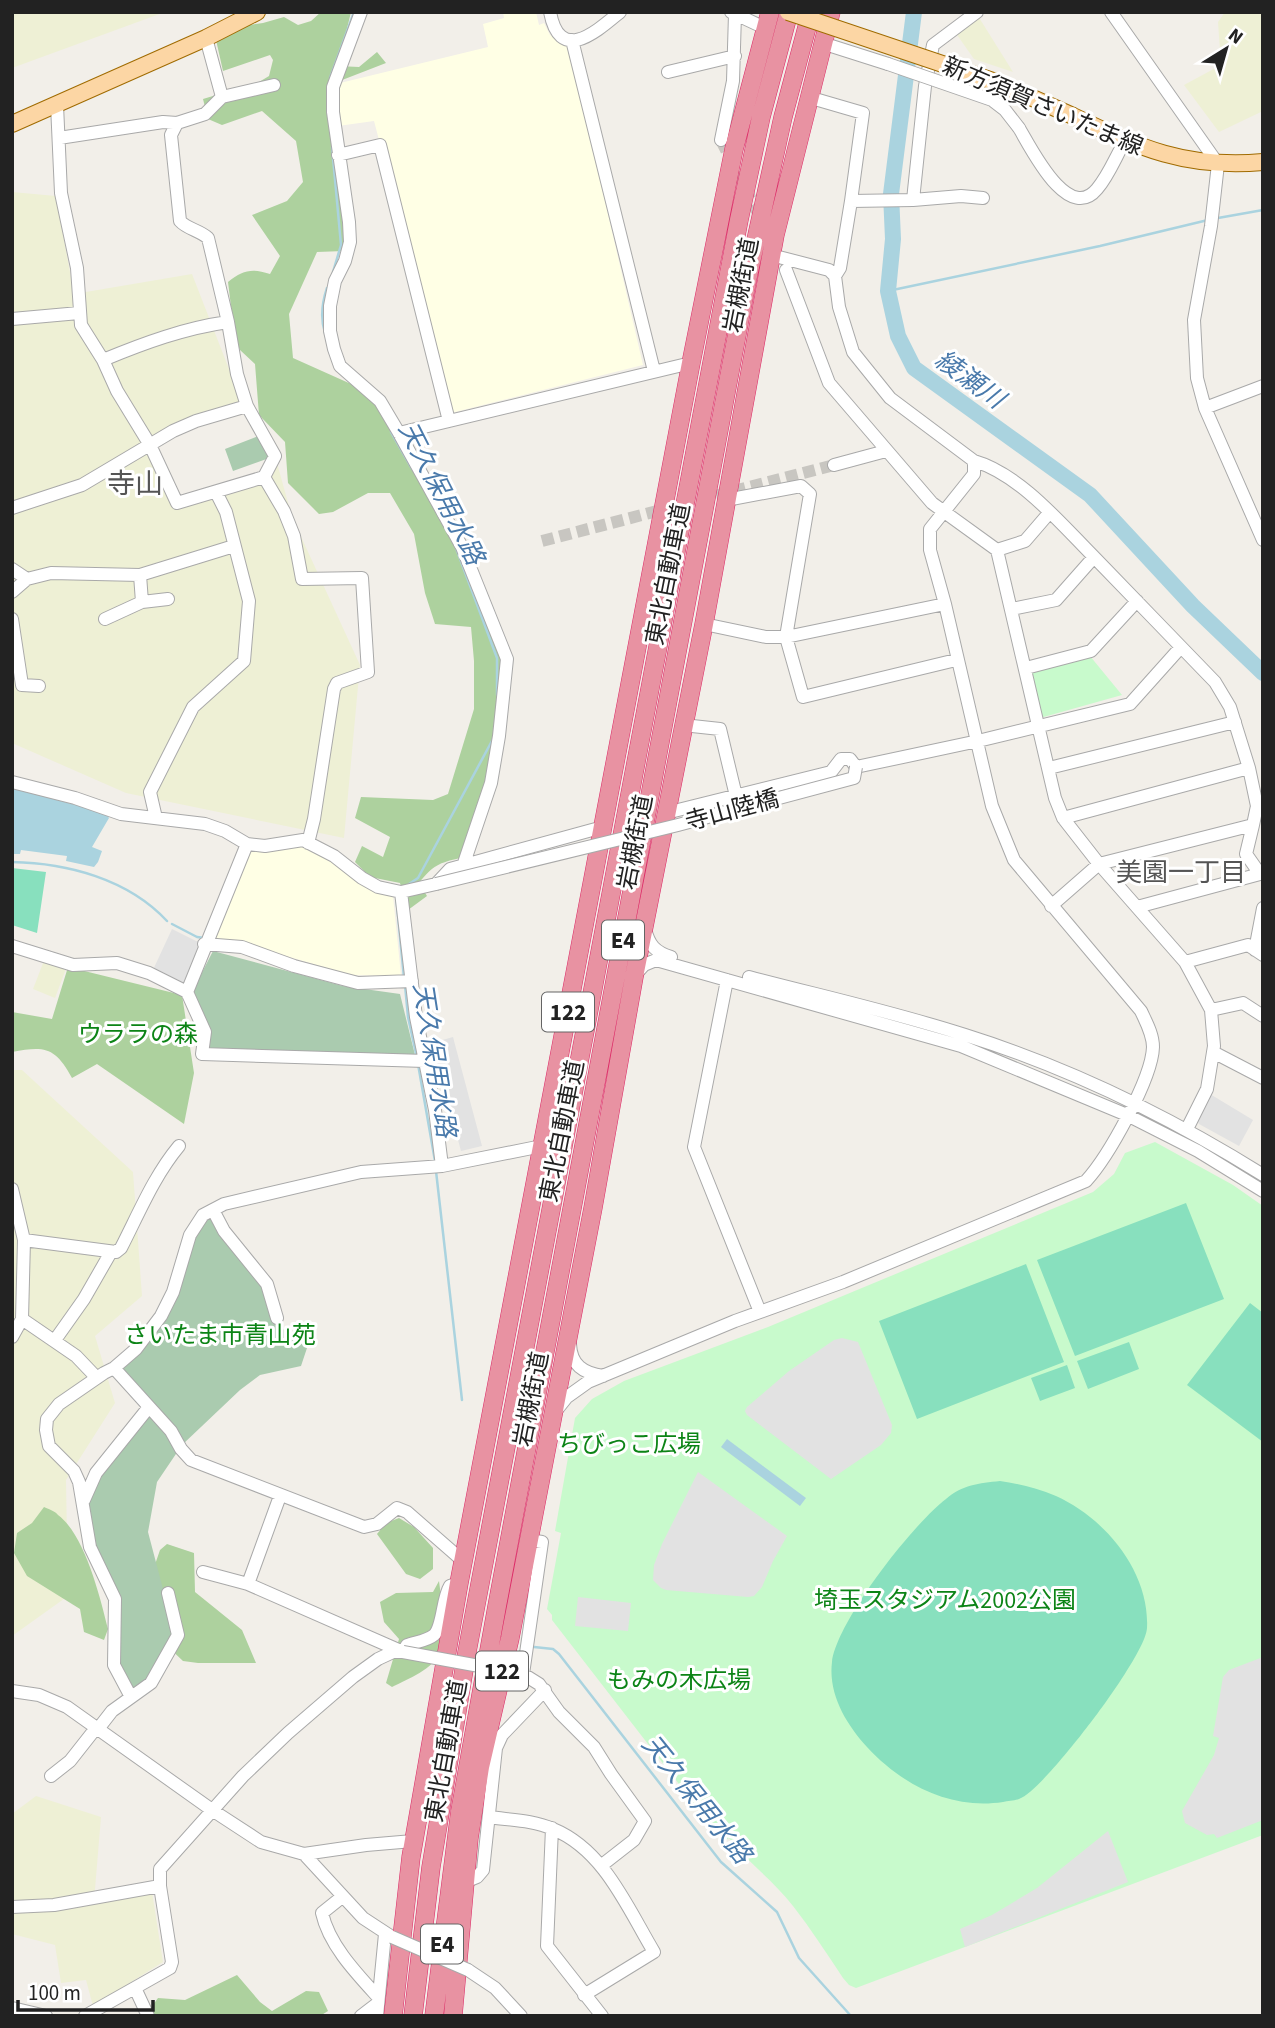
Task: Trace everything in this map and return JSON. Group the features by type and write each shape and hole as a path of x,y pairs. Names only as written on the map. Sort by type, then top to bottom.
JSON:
{"highway":[{"name":"東北自動車道","path":"413,2016 430,1867 472,1625 739,220 761,117 789,12"},
{"name":"東北自動車道","path":"434,2016 460,1811 530,1431 748,276 783,117 811,12"},
{"name":"岩槻街道","path":"453,2016 469,1838 535,1545 553,1415 634,977 705,624 771,255 831,12"},
{"name":"岩槻街道","path":"393,2016 414,1841 463,1561 691,363 734,149 767,20"}],"main road":[{"path":"12,124 206,38 257,12"},
{"name":"新方須賀さいたま線","path":"789,12 974,74 1020,92 1125,141 1167,156 1218,164 1263,162"}],"street":[{"path":"361,12 333,87 338,155 350,242 345,261 335,281 330,306 332,340 340,366 380,401 462,547 507,659 491,783 463,866"},
{"path":"550,12 554,29 572,40 583,40 620,12"},
{"path":"913,200 925,86 933,45 977,12"},
{"path":"1111,12 1218,164 1211,226 1194,320 1197,378 1205,408 1262,538"},
{"path":"721,140 733,81 733,13 767,20"},
{"path":"206,38 222,97"},
{"path":"572,40 654,371"},
{"path":"822,43 992,100 1005,110 1059,188 1070,196 1090,196 1098,188 1125,141"},
{"path":"668,72 735,56"},
{"path":"59,138 163,122 177,123 205,114 222,97 274,85"},
{"path":"808,97 863,113 840,268 835,276"},
{"path":"57,105 61,193 77,268 80,326 103,360 117,391 150,444 177,503 264,477 275,456 247,406 237,374 208,238 200,230 183,225 180,221 171,135 177,123"},
{"path":"338,155 380,145 449,421"},
{"path":"851,201 961,196 983,198"},
{"path":"771,255 829,270 835,276 839,307 853,352 890,398 974,461 983,463 1018,485 1050,512 1214,682 1230,707 1258,806 1246,854 1261,877 1137,907"},
{"path":"786,270 829,383 932,503 997,550 1055,798 1063,818 1099,864 1185,962 1211,1010 1213,1052 1207,1089 1187,1129"},
{"path":"12,319 79,313"},
{"path":"103,360 146,342 228,322"},
{"path":"399,433 691,363"},
{"path":"1205,408 1263,386"},
{"path":"12,508 82,485 150,444 196,421 247,406"},
{"path":"834,465 886,451"},
{"path":"553,1415 575,1390 603,1376 760,1312 856,1277 1086,1181 1104,1159 1150,1066 1153,1045 1142,1011 1014,860 992,806 930,550 930,529 974,474 974,461"},
{"path":"264,477 284,511 294,536 302,579 362,578 368,672 337,683 334,688 308,843"},
{"path":"726,500 801,486 810,494 786,637 803,696 956,660"},
{"path":"156,818 150,792 193,707 244,661 249,601 226,512 216,492"},
{"path":"997,550 1026,541 1050,512"},
{"path":"12,592 26,579 51,573 140,575 234,545"},
{"path":"1012,609 1056,600 1094,557"},
{"path":"12,569 26,579"},
{"path":"140,575 142,603"},
{"path":"105,619 142,603 168,599"},
{"path":"1026,668 1091,650 1137,601"},
{"path":"705,624 766,637 786,637 945,604"},
{"path":"12,619 22,685 39,686"},
{"path":"666,813 831,772 841,759 850,759 856,767 1130,704 1181,647"},
{"path":"1049,768 1235,722"},
{"path":"683,725 720,729 736,796"},
{"name":"寺山陸橋","path":"436,884 678,825 854,778 856,767"},
{"path":"1063,818 1249,768"},
{"path":"12,782 75,797 121,814 205,824 225,831 247,844 265,846 303,840 334,856 379,887 401,892 436,884 450,869 603,827"},
{"path":"1051,906 1099,864 1253,825"},
{"path":"187,992 204,944 247,844"},
{"path":"401,892 412,981 442,1166"},
{"path":"1185,962 1248,945 1259,952 1263,908"},
{"path":"644,925 648,941 657,953 965,1035 1043,1063 1187,1129 1263,1175"},
{"path":"204,944 242,947 294,966 358,983 412,981"},
{"path":"12,946 73,964 117,963 149,973 187,992 205,1032 202,1054 425,1061"},
{"path":"634,977 645,965 656,960 961,1046 1127,1115 1198,1151 1263,1191"},
{"path":"727,980 694,1147 760,1312"},
{"path":"1211,1010 1243,1003 1263,1016"},
{"path":"1213,1052 1263,1077"},
{"path":"24,1240 116,1252 121,1248 152,1185 179,1146"},
{"path":"131,1697 114,1665 115,1599 90,1547 84,1523 84,1500 74,1471 49,1446 47,1419 59,1404 114,1368 136,1349 160,1316 173,1292 190,1235 203,1215 223,1204 336,1177 361,1172 442,1166 542,1146"},
{"path":"12,1189 24,1240 22,1319 12,1337"},
{"path":"213,1210 224,1231 267,1284 277,1318"},
{"path":"55,1340 111,1252"},
{"path":"12,1265 23,1273"},
{"path":"22,1319 76,1356 97,1378"},
{"path":"569,1330 574,1363 592,1374 603,1376"},
{"path":"114,1368 171,1431 191,1460 364,1527 377,1524 397,1508 407,1512 463,1561"},
{"path":"84,1500 96,1473 149,1407"},
{"path":"248,1584 280,1496"},
{"path":"523,1674 535,1545"},
{"path":"203,1572 248,1584 403,1652"},
{"path":"403,1652 407,1645 427,1639 437,1631 445,1594 450,1586 459,1583"},
{"path":"51,1776 70,1761 112,1711 152,1683 178,1635 168,1593"},
{"path":"85,2016 170,1968 172,1962 160,1886 160,1869 243,1776 288,1733 353,1677 393,1652 523,1674 545,1690 559,1712 602,1756 611,1774 645,1821 634,1840 602,1865"},
{"path":"465,1882 477,1877 483,1870 489,1817 492,1745 545,1690"},
{"path":"12,1691 38,1695 67,1707 261,1842 303,1854 414,1841"},
{"path":"489,1817 530,1822 552,1828 593,1855 602,1865 654,1952 584,1994"},
{"path":"552,1828 547,1946 602,2016"},
{"path":"303,1854 363,1917 389,1935 468,1970 494,1987 521,2016"},
{"path":"12,1907 54,1905 160,1886"},
{"path":"342,1897 322,1913 324,1922 378,2006"},
{"path":"378,2006 389,1935"},
{"path":"135,1988 148,2016"},
{"path":"360,2016 378,2006"},
{"path":"12,2008 43,2016"}],"shaded area":[{"path":"12,12 165,12 12,68"},
{"path":"503,12 536,12 539,25 544,23 550,35 569,46 643,365 451,413 374,121 338,126 336,84 488,47 483,24 504,18"},
{"path":"1225,12 1263,12 1263,111 1219,132 1184,85 1221,65 1218,22"},
{"path":"978,16 1013,72 974,59 955,32"},
{"path":"12,192 56,196 74,294 192,274 243,405 189,417 155,437 149,452 177,506 225,493 277,463 292,517 360,665 344,838 126,793 12,743"},
{"path":"300,847 314,850 393,896 401,976 351,975 242,943 211,938 247,849"},
{"path":"172,929 203,942 186,984 179,987 152,972"},
{"path":"45,958 67,966 55,998 33,989"},
{"path":"453,1037 482,1146 461,1151 432,1043"},
{"path":"12,1070 22,1070 133,1172 142,1296 95,1336 115,1403 66,1480 68,1596 12,1636"},
{"path":"1210,1094 1253,1120 1239,1146 1199,1124 1197,1120"},
{"path":"842,1338 858,1342 892,1425 891,1433 881,1445 831,1479 745,1411 789,1371 834,1340"},
{"path":"698,1472 787,1536 762,1587 754,1596 666,1590 653,1580 654,1565 662,1544"},
{"path":"578,1597 631,1603 628,1631 575,1626"},
{"path":"1263,1657 1263,1820 1217,1838 1214,1834 1207,1835 1185,1823 1182,1811 1214,1755 1219,1738 1213,1736 1223,1677 1229,1670"},
{"path":"36,1796 101,1817 94,1901 152,1892 163,1962 93,2006 86,1980 61,1983 55,1945 12,1934 12,1814"},
{"path":"1108,1831 1128,1882 965,1947 960,1929 992,1915 1037,1888"}],"green space":[{"path":"321,12 351,12 338,66 359,67 377,52 386,63 330,87 354,240 344,251 317,252 289,314 293,358 351,384 378,392 503,636 502,744 460,858 441,863 428,872 419,883 427,896 408,910 400,883 370,877 355,862 362,846 383,857 390,837 355,818 361,797 433,800 448,794 474,709 471,627 435,624 425,593 414,534 390,493 368,493 333,512 319,514 288,483 285,442 259,415 255,364 240,350 235,339 228,282 248,271 270,274 280,256 252,215 287,201 303,182 296,141 262,111 222,125 208,119 203,99 259,82 269,76 273,60 270,55 223,71 216,40 235,27 284,17 298,25 311,21"},
{"path":"261,435 272,457 233,471 225,449"},
{"path":"1090,656 1122,695 1040,718 1031,671"},
{"path":"12,868 46,872 37,933 12,925"},
{"path":"213,951 343,986 400,994 415,1055 208,1049 192,992"},
{"name":"ウララの森","path":"68,967 182,995 194,1073 184,1124 97,1064 72,1078 60,1060 48,1051 33,1049 12,1052 12,1012 52,1019"},
{"name":"埼玉スタジアム2002公園","path":"1155,1142 1233,1185 1263,1206 1263,1835 856,1988 843,1978 786,1897 729,1838 723,1841 552,1620 547,1609 561,1533 555,1531 575,1418 592,1399 624,1381 768,1327 1093,1192 1114,1174 1125,1153"},
{"path":"1186,1203 1224,1299 1075,1356 1037,1260"},
{"name":"さいたま市青山苑","path":"210,1215 264,1285 274,1322 307,1348 301,1366 260,1375 240,1390 182,1445 157,1482 148,1532 173,1636 152,1677 132,1692 116,1664 119,1600 98,1560 87,1498 98,1475 154,1406 121,1370 149,1343 174,1303 193,1235"},
{"path":"1026,1264 1064,1362 917,1419 879,1321"},
{"path":"1250,1303 1263,1313 1263,1442 1187,1385"},
{"path":"1129,1342 1139,1369 1088,1389 1077,1361"},
{"path":"1067,1365 1075,1388 1040,1401 1031,1378"},
{"path":"1000,1481 1056,1496 1091,1518 1107,1533 1121,1549 1141,1587 1147,1628 1130,1666 1108,1699 1069,1750 1034,1789 1015,1800 965,1802 929,1792 912,1783 881,1761 867,1747 840,1708 833,1686 832,1662 847,1623 878,1574 915,1529 958,1491 978,1484"},
{"path":"44,1507 55,1512 68,1524 84,1551 108,1629 104,1640 84,1632 80,1609 27,1576 14,1553 17,1533 32,1523"},
{"path":"399,1518 414,1527 433,1548 433,1569 420,1579 406,1574 377,1534 386,1523"},
{"path":"167,1544 194,1553 195,1592 242,1630 256,1663 183,1661 163,1642 150,1579 160,1550"},
{"path":"439,1581 444,1627 441,1652 432,1664 392,1687 386,1683 399,1639 384,1622 380,1602 396,1593 433,1592"},
{"path":"237,1975 260,2002 272,2011 306,1991 319,1992 328,2011 320,2016 145,2016 158,1998 185,2000"}],"water":[{"path":"12,788 106,813 109,818 92,847 102,851 94,867 66,861 67,856 21,850 20,854 12,854"},
{"path":"727,1439 806,1498 800,1506 721,1447"}],"waterway":[{"name":"天久保用水路","path":"330,78 354,12"},
{"name":"綾瀬川","path":"914,12 891,194 893,239 888,291 898,336 914,368 1090,495 1193,606 1263,673"},
{"name":"天久保用水路","path":"332,147 341,245 333,272"},
{"path":"1218,218 1263,210"},
{"path":"888,291 1208,220"},
{"name":"天久保用水路","path":"325,333 322,310 327,288"},
{"name":"天久保用水路","path":"391,432 412,469"},
{"name":"天久保用水路","path":"456,548 497,658 497,695"},
{"name":"天久保用水路","path":"409,884 418,878 493,739"},
{"path":"12,862 54,866 96,876 134,894 167,921"},
{"name":"天久保用水路","path":"396,895 404,978"},
{"path":"172,924 197,937 205,938"},
{"name":"天久保用水路","path":"405,985 408,1017 417,1058"},
{"name":"天久保用水路","path":"418,1064 435,1161"},
{"name":"天久保用水路","path":"436,1171 462,1400"},
{"name":"天久保用水路","path":"534,1647 553,1649 559,1654 721,1862 777,1912 799,1958 851,2016"}],"tunnel":[{"path":"721,140 762,221"},
{"path":"542,541 834,465"}],"district":[{"name":"寺山","path":"135,483"},
{"name":"美園一丁目","path":"1181,872"}],"park label":[{"name":"ちびっこ広場","path":"629,1444"},
{"name":"もみの木広場","path":"679,1680"}]}
